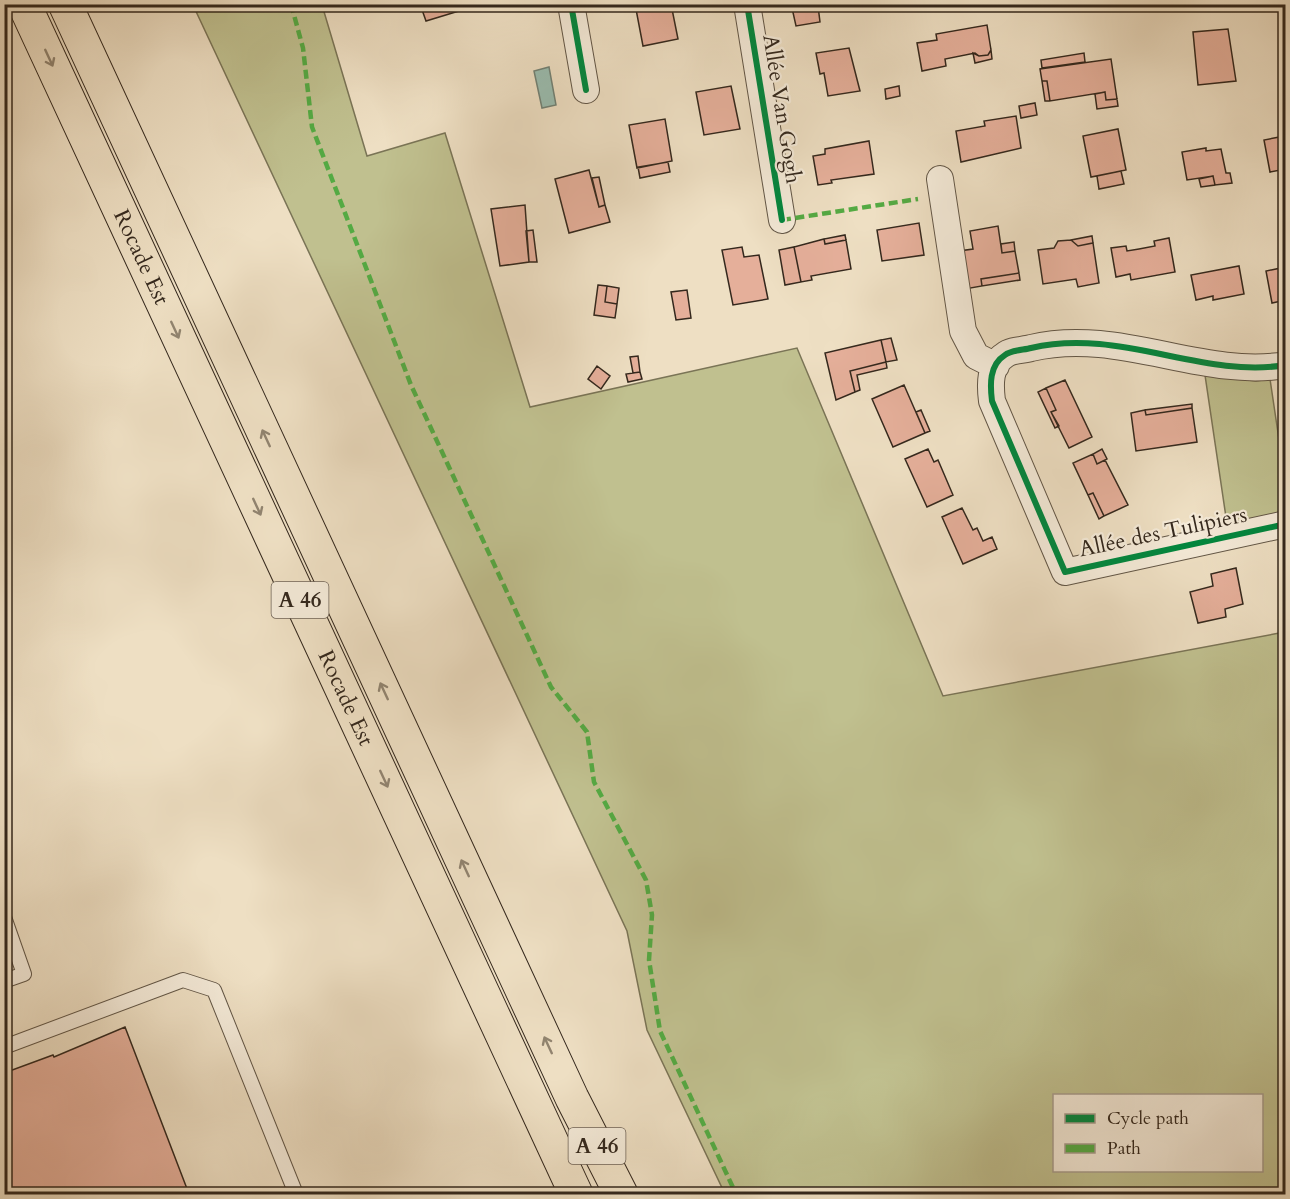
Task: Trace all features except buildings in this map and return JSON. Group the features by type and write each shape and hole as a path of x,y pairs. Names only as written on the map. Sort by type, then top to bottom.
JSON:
{"highway":[{"name":"Rocade Est","path":"24,4 576,1194"},
{"name":"Rocade Est","path":"65,4 572,1098 621,1194"}],"street":[{"path":"570,4 586,90"},
{"name":"Allée Van Gogh","path":"747,4 782,220"},
{"path":"940,179 963,331 976,356 996,366 1005,354 1047,344 1101,344 1258,370 1286,365"},
{"name":"Allée des Tulipiers","path":"996,366 990,382 992,401 1065,572 1286,524"}],"lane":[{"path":"4,917 24,974 4,981"},
{"path":"4,1047 183,980 214,990 296,1194"}],"green space":[{"path":"193,5 322,5 367,156 445,133 530,407 797,348 943,696 1285,632 1285,1194 725,1194 647,1030 627,931"},
{"path":"1205,375 1256,381 1270,379 1285,480 1285,512 1227,524"}],"shaded area":[{"path":"549,67 556,105 542,108 534,71"}],"marked path":[{"path":"291,4 303,48 312,127 411,385 551,687 587,732 594,782 646,880 652,915 649,960 660,1031 736,1194"},
{"path":"782,220 918,199"}],"cycle path":[{"path":"571,4 586,90"},
{"path":"747,4 782,220"},
{"path":"1286,365 1254,367 1223,365 1128,348 1064,343 1008,353 1000,359 993,370 991,388 992,401 1065,572 1286,524"}]}
